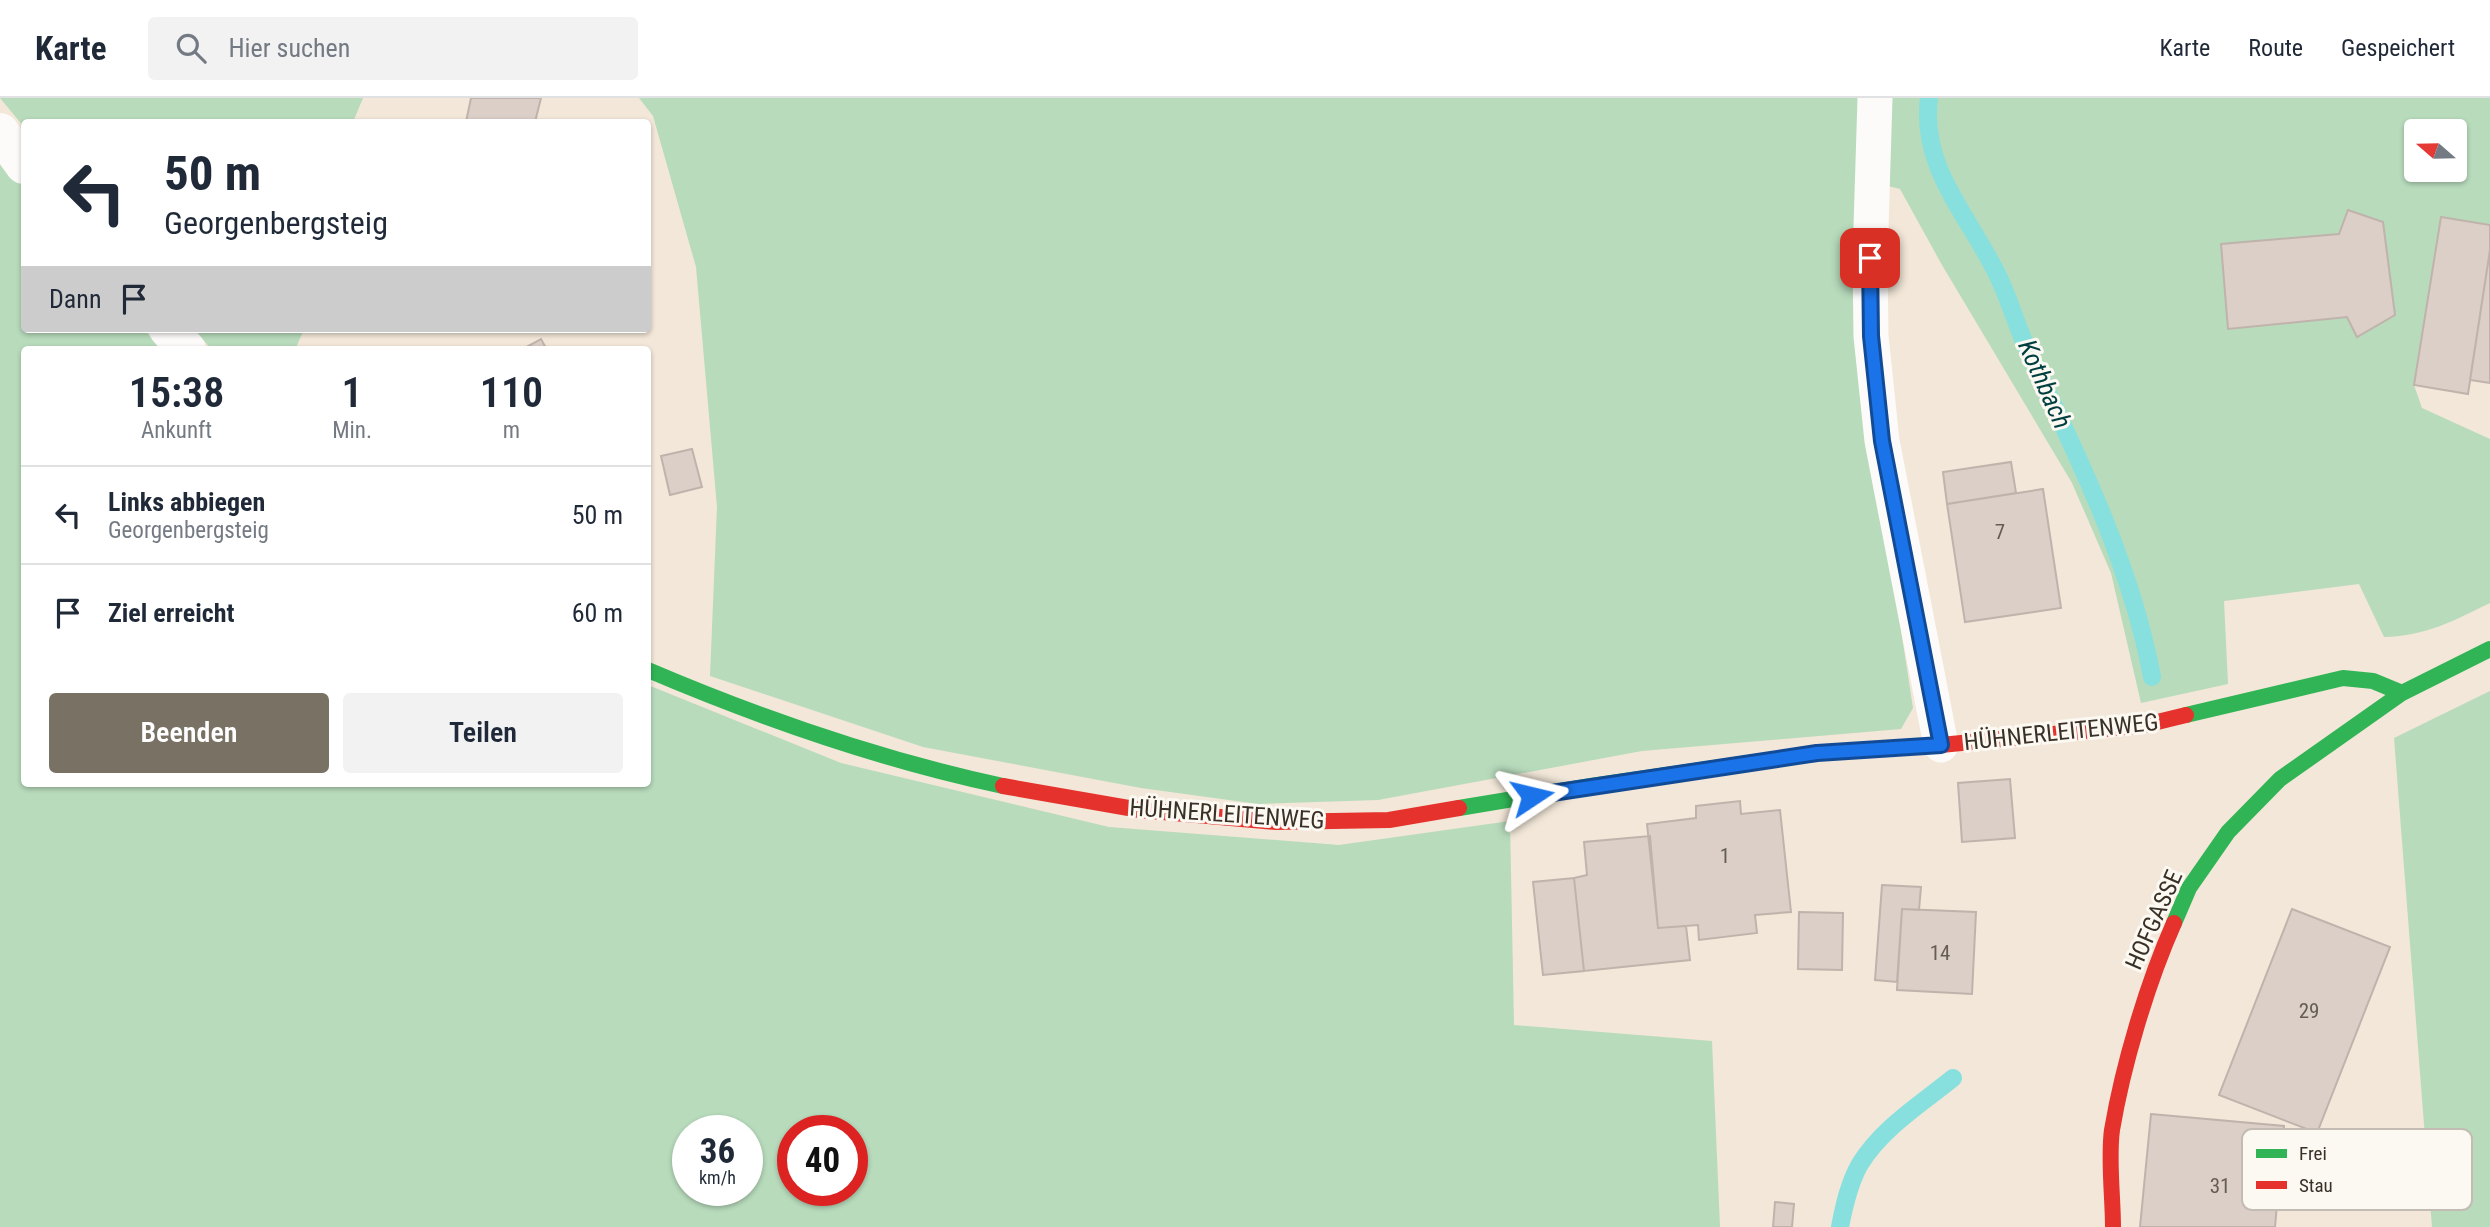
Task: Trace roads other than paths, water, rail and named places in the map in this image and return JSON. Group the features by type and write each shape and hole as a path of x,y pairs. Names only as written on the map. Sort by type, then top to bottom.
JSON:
{"street":[{"path":"0,132 21,161"},
{"path":"172,333 183,346"},
{"name":"HOFGASSE","path":"2113,1227 2112,1132 2120,1095 2157,961 2189,888 2228,832 2280,779 2402,693 2490,649"},
{"name":"HÜHNERLEITENWEG","path":"651,671 716,699 854,748 1000,785 1140,810 1276,822 1389,820 1591,786 1817,753 1941,745 2145,725 2343,677 2373,681 2402,693"}],"lane":[{"path":"1875,98 1870,258 1871,336 1882,441 1941,745"}],"waterway":[{"name":"Kothbach","path":"1929,98 1928,123 1939,168 2001,282 2028,351 2101,510 2131,593 2152,677"},
{"name":"Kothbach","path":"1840,1227 1853,1179 1869,1151 1903,1117 1953,1078"}]}
